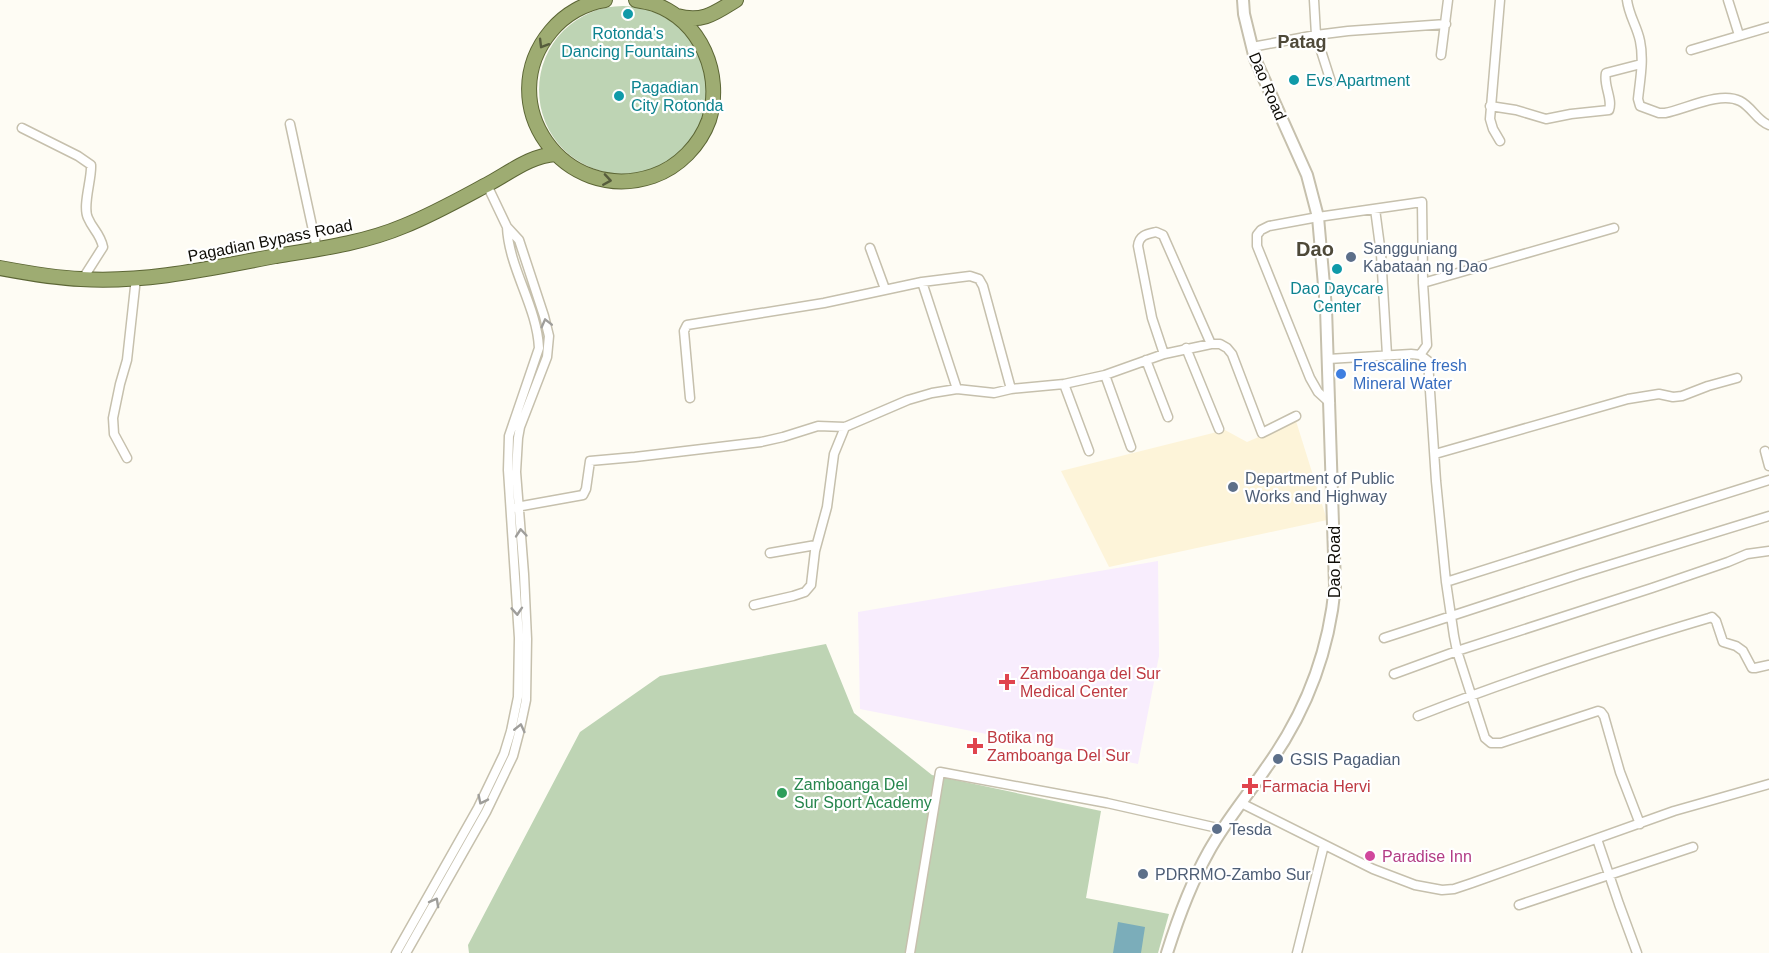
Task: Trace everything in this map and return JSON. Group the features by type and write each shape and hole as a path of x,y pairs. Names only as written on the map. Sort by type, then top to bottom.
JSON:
{"highway":[{"path":"606,0 583,7 568,15 550,32 537,53 529,85 532,110 540,133 556,154 575,169 609,181 628,181 663,172 678,162 695,145 707,124 713,101 713,76 710,65 700,42 675,15"},
{"path":"636,0 655,4 688,19 711,15 736,0"},
{"path":"700,42 702,28 711,15"},
{"path":"529,159 537,150 540,133"},
{"name":"Pagadian Bypass Road","path":"0,268 82,279 136,278 162,276 341,245 402,227 487,184 529,159 556,154"}],"street":[{"name":"Dao Road","path":"1167,953 1197,874 1222,829 1267,767 1298,714 1320,664 1333,609 1335,557 1330,403 1326,308 1318,217 1307,175 1252,47 1243,0"},
{"path":"1314,0 1316,35 1331,82"},
{"path":"1441,55 1448,0"},
{"path":"1500,0 1490,106 1491,124 1500,141"},
{"path":"1627,0 1628,12 1640,37 1641,64 1638,103 1644,108 1665,113 1712,100 1731,98 1742,102 1762,122 1769,125"},
{"path":"1728,0 1739,35"},
{"path":"1252,47 1316,35 1446,24"},
{"path":"1691,50 1769,27"},
{"path":"1490,106 1516,110 1546,119 1607,111 1611,107 1605,80 1606,73 1641,64"},
{"path":"290,124 317,249"},
{"path":"22,128 91,165 87,214 104,248 82,279"},
{"path":"396,953 478,808 504,754 518,697 519,638 515,508 518,438 520,427 547,357 549,336 519,240 507,227 487,184"},
{"path":"1330,403 1318,392 1310,378 1265,267 1256,240 1257,235 1269,226 1422,202 1423,283 1427,345 1420,355"},
{"path":"1375,209 1382,265 1387,355"},
{"path":"1423,283 1614,228"},
{"path":"1164,354 1152,318 1138,246 1143,236 1156,232 1163,235 1211,344"},
{"path":"870,248 885,289"},
{"path":"690,398 684,331 687,325 824,303 922,282 970,276 979,279 983,286 1011,389"},
{"path":"127,458 114,434 113,418 127,360 136,278"},
{"path":"922,282 957,389"},
{"path":"515,508 583,495 590,461 635,458 761,442 818,426 845,427 908,400 932,393 957,389 989,393 1064,384 1105,375 1186,348 1211,344 1220,344 1232,354 1262,434 1296,416"},
{"path":"1186,348 1219,429"},
{"path":"1328,358 1420,355 1429,365 1446,582 1451,616 1457,651 1485,738 1491,743 1501,743 1598,711 1603,713 1620,772 1640,824"},
{"path":"1146,360 1168,417"},
{"path":"1105,375 1131,447"},
{"path":"1435,454 1628,399 1659,394 1682,396 1737,378"},
{"path":"1064,384 1089,452"},
{"path":"754,605 793,596 808,589 811,585 816,545 827,507 834,454 845,427"},
{"path":"1765,451 1769,466"},
{"path":"1446,582 1769,480"},
{"path":"406,953 486,812 513,756 519,733 526,700 528,639 515,508"},
{"path":"1384,638 1580,574 1769,516"},
{"path":"770,553 816,545"},
{"path":"1394,674 1457,651 1653,588 1747,554 1769,551"},
{"path":"1418,716 1471,695 1712,617 1716,621 1723,642 1743,651 1752,668 1769,664"},
{"path":"910,953 940,772 1107,803 1222,829"},
{"path":"1241,803 1373,869 1415,885 1442,890 1454,889 1698,803 1769,784"},
{"path":"1597,839 1637,953"},
{"path":"1297,953 1324,845"},
{"path":"1519,905 1693,847"}],"shaded area":[{"path":"1296,421 1327,520 1109,567 1061,471 1225,430 1247,442"},
{"name":"Zamboanga del Sur Medical Center","path":"1158,561 1159,656 1138,764 860,709 858,612"}],"green space":[{"path":"623,6 639,7 655,12 683,30 701,58 706,74 706,106 701,122 683,150 655,168 639,173 623,174 607,173 591,168 563,150 545,122 540,106 539,90 540,74 545,58 563,30 591,12 607,7"},
{"name":"Zamboanga Del Sur Sport Academy","path":"826,644 854,713 932,775 1101,811 1086,898 1169,914 1158,953 469,953 468,945 580,732 660,676"}],"water":[{"path":"1118,922 1145,927 1141,953 1113,953"}],"place":[{"name":"Rotonda's Dancing Fountains","path":"628,14"},
{"name":"Evs Apartment","path":"1294,80"},
{"name":"Pagadian City Rotonda","path":"619,96"},
{"name":"Sangguniang Kabataan ng Dao","path":"1351,257"},
{"name":"Dao Daycare Center","path":"1337,269"},
{"name":"Frescaline fresh Mineral Water","path":"1341,374"},
{"name":"Department of Public Works and Highway","path":"1233,487"},
{"name":"Zamboanga del Sur Medical Center","path":"1007,682"},
{"name":"Botika ng Zamboanga Del Sur","path":"975,746"},
{"name":"GSIS Pagadian","path":"1278,759"},
{"name":"Farmacia Hervi","path":"1250,786"},
{"name":"Zamboanga Del Sur Sport Academy","path":"782,793"},
{"name":"Tesda","path":"1217,829"},
{"name":"Paradise Inn","path":"1370,856"},
{"name":"PDRRMO-Zambo Sur","path":"1143,874"}],"district":[{"name":"Patag","path":"1302,42"},
{"name":"Dao","path":"1315,249"}]}
